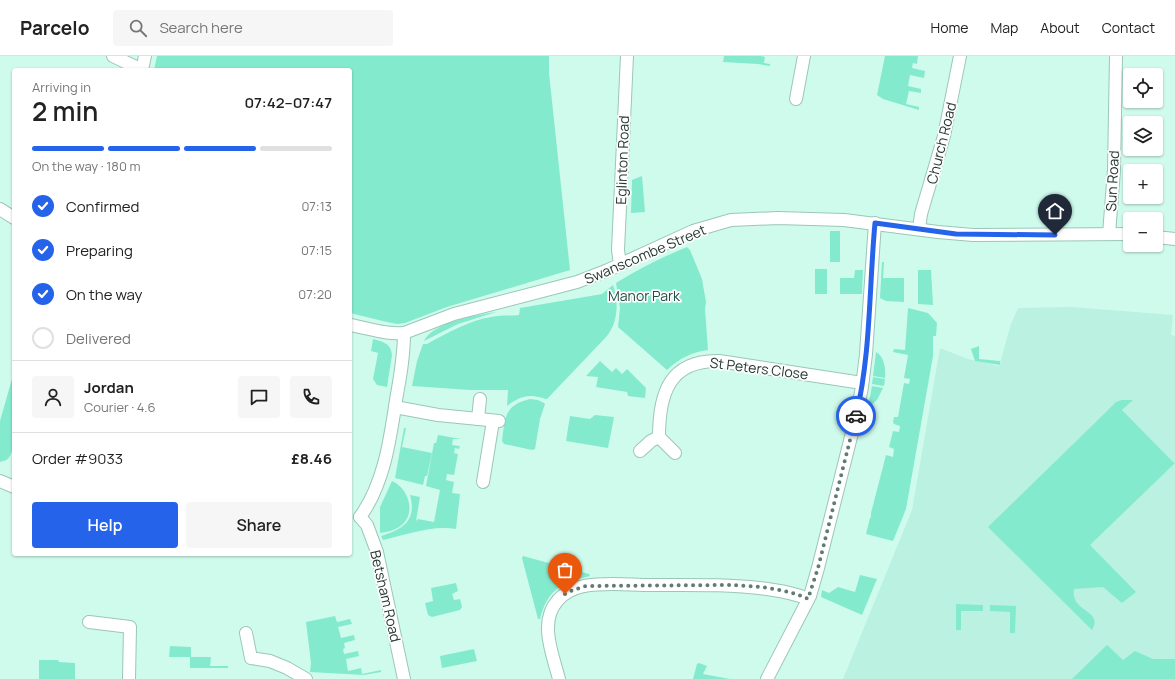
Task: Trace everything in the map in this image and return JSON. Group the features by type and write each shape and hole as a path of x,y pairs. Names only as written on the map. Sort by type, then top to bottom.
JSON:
{"street":[{"path":"113,56 138,68"},
{"path":"142,68 145,56"},
{"name":"Eglinton Road","path":"620,264 618,250 627,56"},
{"path":"796,99 804,56"},
{"name":"Church Road","path":"919,229 921,214 944,136 960,56"},
{"name":"Sun Road","path":"1110,234 1114,170 1116,56"},
{"path":"0,209 12,217"},
{"name":"Swanscombe Street","path":"404,333 454,314 571,284 693,231 731,220 778,218 844,220 972,235 1123,234"},
{"path":"767,679 808,599 833,512 857,413 869,324 875,223"},
{"path":"1163,238 1175,239"},
{"path":"352,325 384,332 404,333 403,357 386,454 370,501 355,519"},
{"name":"St Peters Close","path":"659,436 659,416 661,404 669,384 682,370 698,362 719,361 862,383"},
{"path":"478,419 480,399"},
{"path":"395,407 438,415 496,421 483,482"},
{"path":"640,451 659,436 675,453"},
{"path":"0,481 12,486"},
{"name":"Betsham Road","path":"355,519 367,526 377,552 400,678"},
{"path":"559,679 550,642 548,626 549,617 552,609 559,599 580,587 603,585 737,586 789,592 808,599"},
{"path":"89,622 130,627 129,674"},
{"path":"246,633 251,658 270,661 287,668 306,679"}],"shaded area":[{"path":"1072,307 1173,315 1171,335 1175,336 1175,679 843,679 912,510 940,348 968,359 999,366 1011,324 1018,308"}],"green space":[{"path":"157,56 549,56 549,73 570,270 447,307 405,323 397,324 352,313 352,68 154,68"},
{"path":"724,56 761,56 765,57 764,63 770,64 770,66 723,62"},
{"path":"885,56 918,56 917,64 913,63 912,68 925,71 924,78 910,75 908,86 921,89 921,93 909,91 906,104 919,107 919,110 883,99 877,95"},
{"path":"642,176 645,212 631,213 632,180"},
{"path":"830,231 840,231 840,262 830,262"},
{"name":"Manor Park","path":"687,247 690,250 702,279 706,302 705,309 708,350 696,352 676,363 667,370 618,327 620,308 616,283 633,273"},
{"path":"882,262 884,262 883,278 904,278 904,302 886,301 880,298"},
{"path":"815,269 827,269 827,294 815,294"},
{"path":"855,270 863,270 862,294 840,294 840,278 854,278"},
{"path":"918,270 931,270 933,305 918,304"},
{"path":"613,285 617,305 611,330 547,399 529,396 518,399 507,406 508,390 470,390 412,386 417,361 423,344 427,344 474,321 494,316 519,315 520,308 602,294"},
{"path":"908,308 928,313 937,323 936,336 933,336 933,356 906,509 893,541 866,534 886,455 893,457 894,449 889,447 893,431 899,432 900,426 894,424 894,417 898,417 904,383 909,384 910,379 904,378 908,355 893,352 894,349 905,350"},
{"path":"496,312 458,324 424,341 429,334 446,324 467,317"},
{"path":"373,339 388,345 391,351 392,355 387,387 377,385 373,379 378,353 371,351"},
{"path":"979,346 979,359 1000,361 1000,365 975,361 971,349"},
{"path":"876,352 881,356 884,363 885,378 873,376"},
{"path":"600,361 612,372 616,368 622,374 627,369 646,388 645,398 628,396 627,392 596,387 598,377 586,376"},
{"path":"873,377 885,379 884,386 872,384"},
{"path":"12,379 12,449 9,457 0,462 0,421"},
{"path":"872,386 883,388 877,400 868,408"},
{"path":"530,399 538,400 545,404 540,419 535,449 532,450 504,444 502,441 507,414 515,405"},
{"path":"1122,400 1133,400 1122,410 1175,463 1090,545 1136,592 1122,603 1103,587 1074,589 1074,597 1077,603 1094,618 1095,623 1092,630 988,527 1116,402"},
{"path":"595,415 614,417 608,448 566,441 570,416 590,419"},
{"path":"404,428 406,428 402,447 432,453 427,476 425,476 423,485 395,478"},
{"path":"438,435 461,439 453,439 452,445 460,446 459,449 455,448 454,453 458,454 454,475 447,474 446,480 454,482 452,493 460,494 456,529 428,529 383,540 381,536 402,527 410,518 412,504 410,495 420,497 416,521 418,519 434,522 440,490 426,486 434,443 436,443"},
{"path":"392,481 403,490 407,496 409,503 408,516 405,522 399,527 380,533 380,507"},
{"path":"523,556 589,574 590,576 572,581 558,588 547,600 540,619 538,619 522,558"},
{"path":"860,575 877,579 862,615 821,597 822,590 829,593 838,587 855,592"},
{"path":"456,583 458,591 452,594 454,600 460,599 462,607 460,610 432,617 428,615 425,603 433,601 431,588"},
{"path":"956,604 983,605 983,611 961,611 961,630 956,630"},
{"path":"990,605 1016,606 1015,633 1010,633 1010,612 990,611"},
{"path":"335,616 337,622 350,619 352,624 338,627 341,638 354,635 355,640 344,643 344,654 358,651 359,656 346,659 348,671 361,668 362,674 381,670 381,672 364,675 310,672 311,663 306,622"},
{"path":"1107,645 1123,660 1135,651 1153,659 1175,659 1175,679 1072,679"},
{"path":"170,646 191,647 191,657 211,657 210,666 228,666 228,668 190,668 190,657 169,657"},
{"path":"474,649 477,661 442,668 440,656"},
{"path":"39,660 58,660 59,662 75,663 75,679 39,679"},
{"path":"699,663 707,666 703,674 730,679 693,679 697,664"}],"way so far":[{"path":"565,594 580,587 603,585 729,585 789,592 798,594 808,599 818,568 837,496 856,416"}],"route":[{"path":"856,416 862,388 869,324 875,223 956,234 1055,235"}]}
